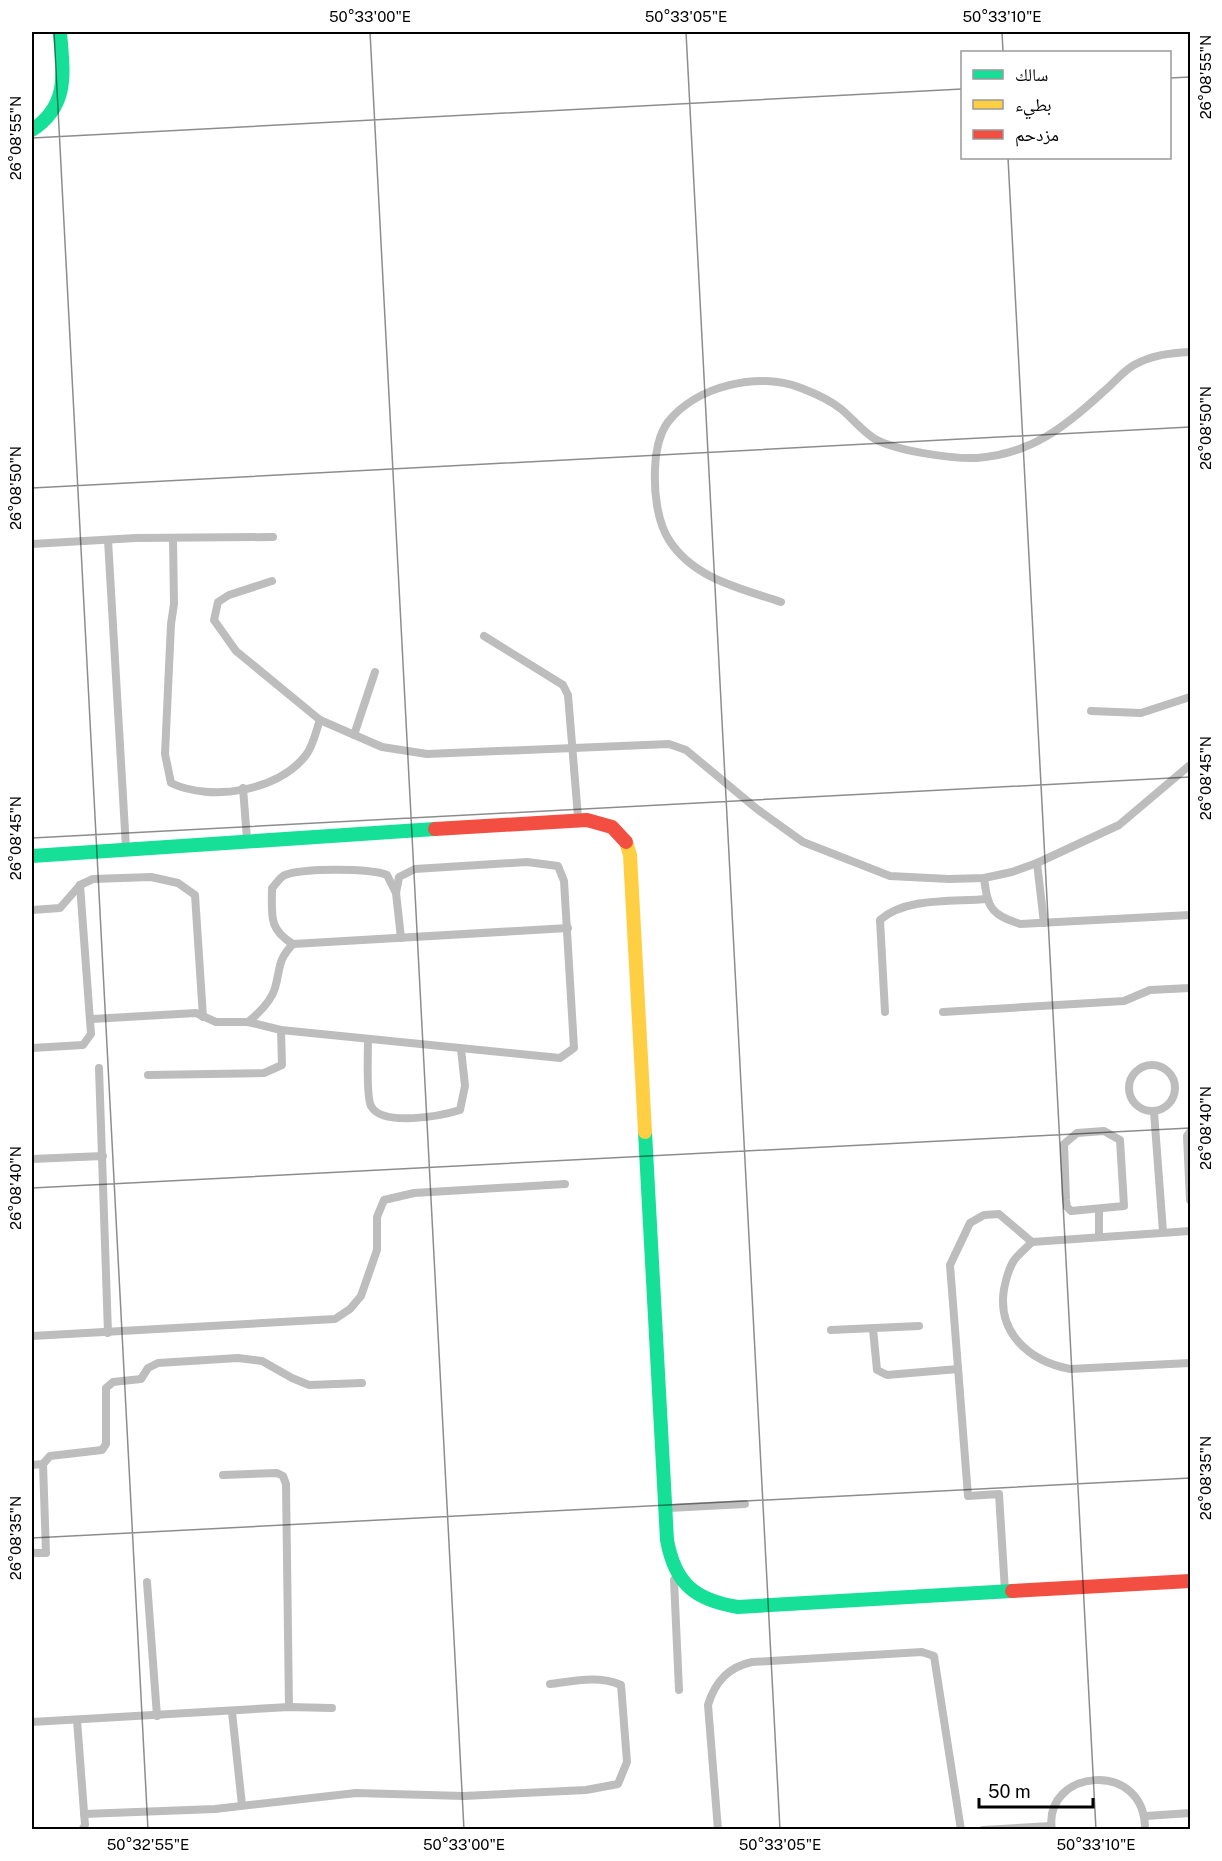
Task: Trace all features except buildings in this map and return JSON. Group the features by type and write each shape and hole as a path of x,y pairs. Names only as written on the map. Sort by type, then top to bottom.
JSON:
{"street":[{"path":"32,130 52,116 59,102 63,87 60,32"},
{"path":"32,856 578,820 591,820 614,827 621,832 629,847 665,1508 669,1557 674,1571 683,1583 701,1597 723,1605 738,1607 1191,1581"}],"lane":[{"path":"781,602 705,575 679,555 665,533 658,506 655,469 657,446 667,423 700,396 726,386 766,380 800,387 838,407 876,439 927,454 977,458 1017,451 1056,433 1132,366 1157,355 1191,352"},
{"path":"32,544 172,538 273,537"},
{"path":"172,538 174,604 165,718 167,771 171,783 182,788 220,791 243,788 283,777 308,753 320,720"},
{"path":"108,540 126,851"},
{"path":"272,581 229,595 218,602 214,620 236,651 320,720 382,747 428,754 669,744 686,750 757,809 803,842 890,876 984,878 1037,864 1119,825 1191,765"},
{"path":"484,636 563,685 571,708 578,820"},
{"path":"354,735 375,672"},
{"path":"1091,711 1141,713 1191,697"},
{"path":"243,788 247,843"},
{"path":"92,1019 196,1013 216,1022 248,1022 281,1030 461,1049 560,1058 574,1048 564,881 558,866 527,862 415,869 399,877 396,892 401,938"},
{"path":"1037,864 1044,923"},
{"path":"396,892 387,875 375,870 297,872 283,876 272,888 272,918 278,934 293,944 568,928"},
{"path":"32,910 60,908 80,885 93,879 150,878 178,883 195,895 203,1017"},
{"path":"984,878 987,899 1001,918 1020,924 1191,915"},
{"path":"32,1048 83,1045 91,1034 92,1019 80,885"},
{"path":"885,1012 880,920 891,910 915,905 987,899"},
{"path":"248,1022 263,1009 275,989 282,956 293,944"},
{"path":"943,1012 1124,1001 1150,990 1191,988"},
{"path":"148,1075 264,1073 282,1065 281,1030"},
{"path":"368,1040 370,1104 377,1113 389,1118 444,1116 460,1110 465,1086 461,1049"},
{"path":"1150,1064 1164,1067 1174,1078 1176,1093 1168,1106 1154,1112 1140,1108 1130,1097 1128,1082 1136,1069 1150,1064"},
{"path":"99,1068 108,1333"},
{"path":"1154,1112 1162,1232"},
{"path":"1104,1131 1120,1140 1124,1206 1099,1210 1071,1211 1066,1208 1064,1144 1077,1133 1104,1131"},
{"path":"1191,1132 1187,1136 1191,1200"},
{"path":"32,1159 103,1156"},
{"path":"32,1336 335,1319 350,1309 361,1296 377,1250 377,1217 384,1200 414,1193 565,1184"},
{"path":"1099,1210 1100,1236"},
{"path":"1005,1591 999,1494 968,1496 950,1265 970,1223 984,1215 999,1214 1032,1242"},
{"path":"1191,1231 1032,1242 1014,1260 1006,1279 1002,1304 1006,1324 1017,1343 1052,1366 1070,1369 1191,1363"},
{"path":"831,1330 919,1326"},
{"path":"873,1329 877,1370 887,1375 958,1369"},
{"path":"32,1465 43,1464 50,1456 102,1450 106,1444 106,1388 113,1382 141,1379 148,1368 158,1362 238,1358 262,1360 292,1378 309,1384 362,1383"},
{"path":"32,1553 46,1553 48,1542 43,1464"},
{"path":"223,1475 277,1473 283,1476 286,1484 289,1707"},
{"path":"665,1508 745,1504"},
{"path":"674,1571 678,1690"},
{"path":"147,1582 157,1716"},
{"path":"718,1830 708,1705 713,1689 724,1676 737,1665 752,1662 922,1652 934,1656 961,1830"},
{"path":"84,1814 214,1809 356,1793 464,1796 586,1790 618,1784 627,1762 621,1685 609,1680 596,1679 550,1684"},
{"path":"32,1722 289,1707 332,1708"},
{"path":"232,1712 242,1805"},
{"path":"77,1720 84,1814 82,1830"},
{"path":"983,1830 1051,1828 1054,1810 1063,1794 1080,1782 1099,1778 1116,1781 1138,1798 1146,1816 1146,1830"},
{"path":"1146,1816 1191,1814"}],"traffic: fast":[{"path":"32,130 53,110 58,99 62,74 60,32"},
{"path":"32,856 435,829"},
{"path":"645,1132 667,1540 675,1568 682,1579 689,1587 710,1600 738,1607 1012,1591"}],"traffic: slow":[{"path":"626,842 630,855 645,1132"}],"traffic: jam":[{"path":"435,829 587,820 612,827 626,842"},
{"path":"1012,1591 1190,1581"}]}
